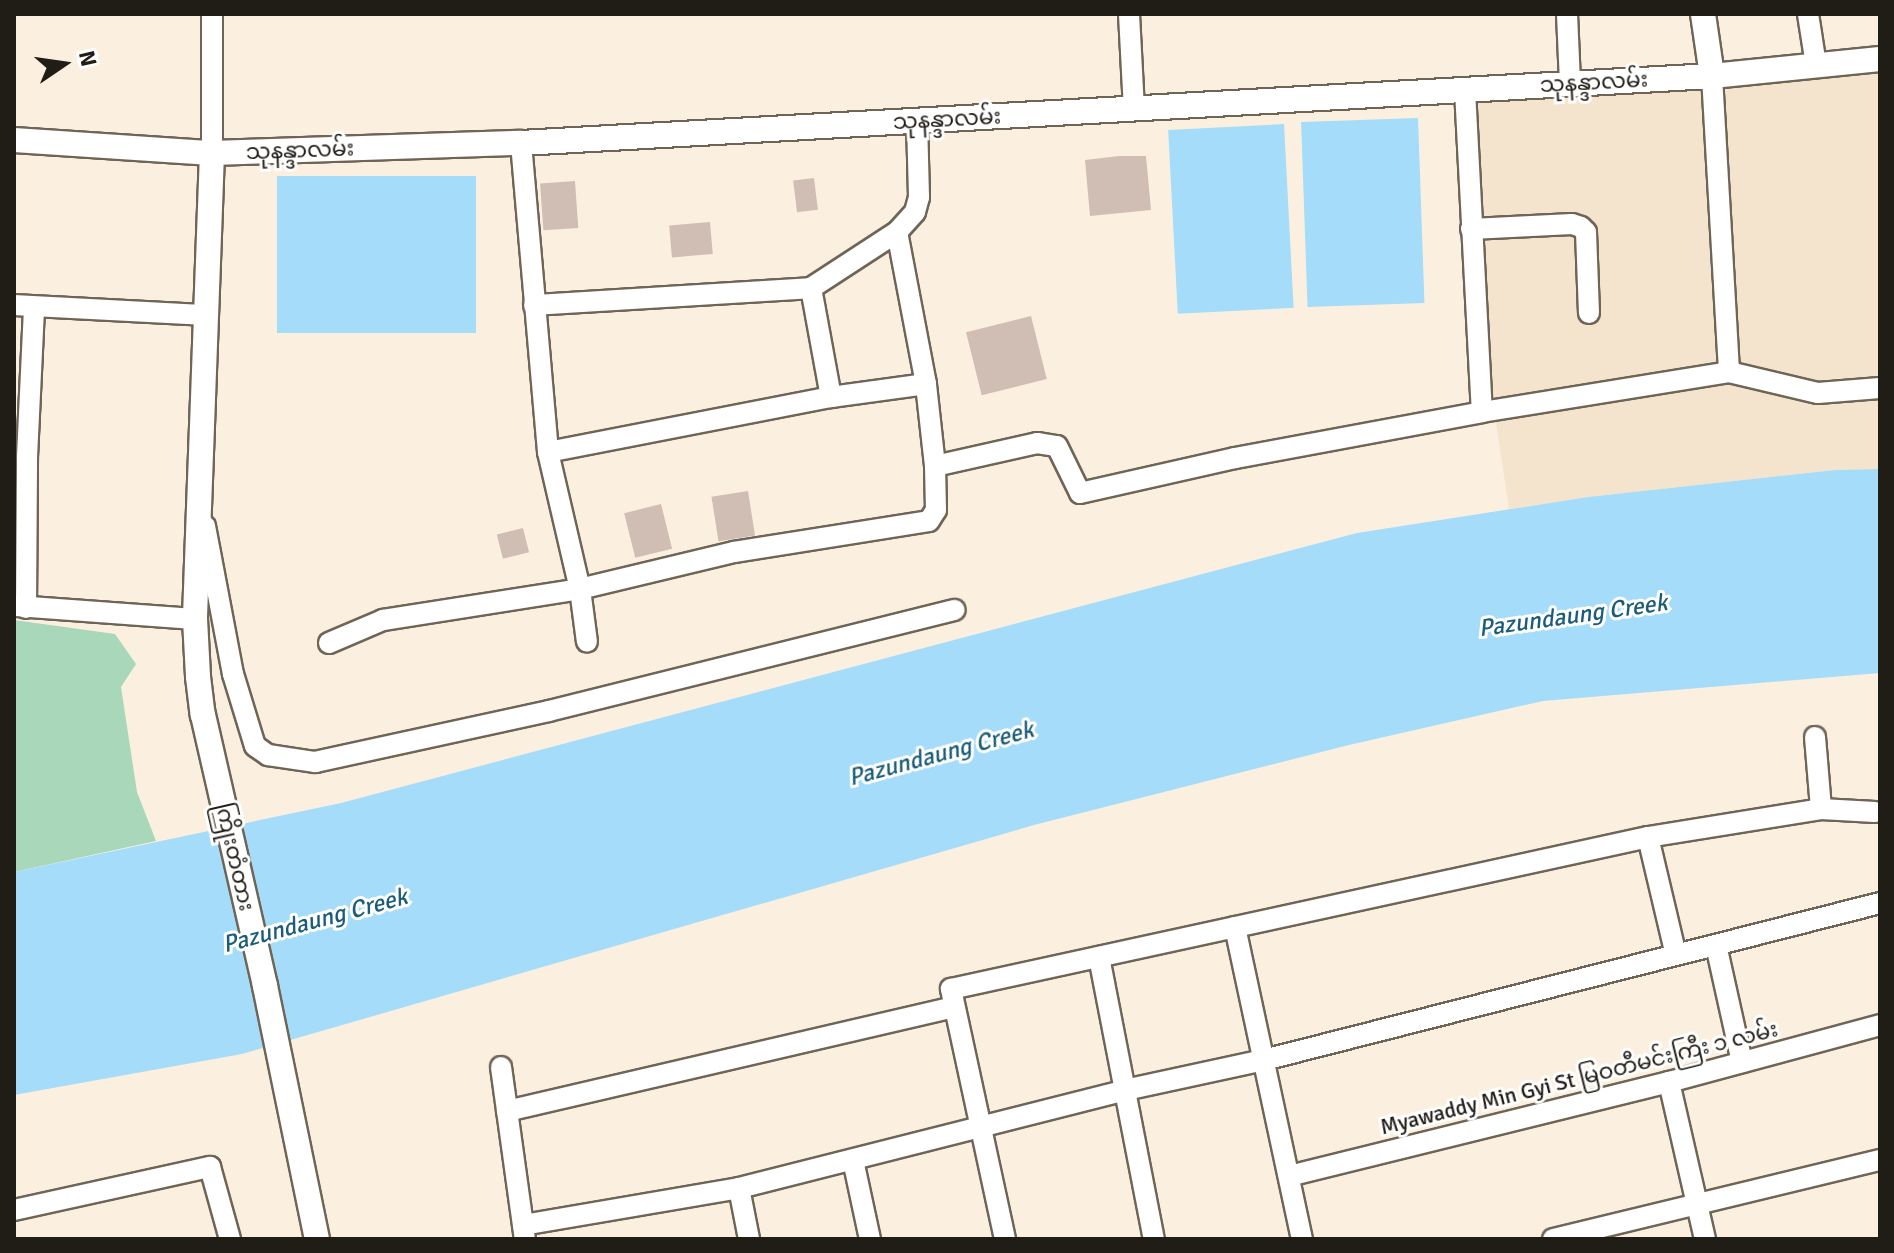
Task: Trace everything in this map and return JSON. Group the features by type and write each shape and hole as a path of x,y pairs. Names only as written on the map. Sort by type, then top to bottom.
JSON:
{"main road":[{"path":"1703,14 1712,76"},
{"name":"သုနန္ဒာလမ်း","path":"14,140 212,153 521,143 1712,76 1880,59"},
{"name":"ကြိုးတံတား","path":"212,153 196,624 203,715 265,986 316,1237"}],"street":[{"path":"212,14 212,153"},
{"path":"1129,14 1134,110"},
{"path":"1567,14 1570,83"},
{"path":"1808,14 1816,65"},
{"path":"1712,76 1729,372"},
{"path":"1465,90 1482,412"},
{"path":"534,305 811,288 897,232 918,205 917,120"},
{"path":"521,143 548,452 580,589 587,642"},
{"path":"1471,229 1572,224 1581,227 1586,232 1589,313"},
{"path":"329,643 383,620 580,589 734,552 929,521 936,510 935,466 926,384 897,232"},
{"path":"811,288 831,397"},
{"path":"196,624 20,606 24,307 207,315"},
{"path":"935,466 1037,443 1057,446 1080,493 1235,458 1482,412 1729,372 1818,393 1880,388"},
{"path":"548,452 831,397 926,384"},
{"path":"200,499 233,674 255,746 268,755 315,762 549,711 955,610"},
{"path":"1815,737 1821,809"},
{"path":"507,1111 952,998 1099,957 1235,927 1648,837 1821,809 1875,812"},
{"path":"1648,837 1676,955"},
{"path":"501,1067 524,1232 739,1188 1125,1090 1264,1060 1880,903"},
{"path":"1235,927 1302,1239"},
{"path":"1716,945 1742,1062"},
{"path":"1099,957 1154,1239"},
{"path":"952,998 1005,1239"},
{"name":"Myawaddy Min Gyi St မြဝတီမင်းကြီး ၁ လမ်း","path":"1289,1176 1669,1082 1880,1025"},
{"path":"1669,1082 1705,1239"},
{"path":"853,1160 870,1239"},
{"path":"1553,1239 1880,1160"},
{"path":"14,1210 210,1167 230,1239"},
{"path":"739,1188 749,1239"}],"shaded area":[{"path":"1880,62 1880,469 1835,470 1588,497 1509,509 1477,298 1477,90"}],"green space":[{"path":"14,620 115,634 136,664 121,687 137,792 156,841 14,872"}],"water":[{"path":"1418,118 1424,303 1308,307 1301,122"},
{"path":"1284,124 1294,308 1178,314 1168,130"},
{"path":"277,176 476,176 476,333 277,333"},
{"name":"Pazundaung Creek","path":"1880,469 1880,673 1543,701 1349,745 1034,825 242,1054 14,1095 14,872 341,803 1357,533 1588,497 1835,470"}],"building":[{"path":"1146,156 1151,210 1090,216 1085,160"},
{"path":"814,178 818,210 797,212 793,181"},
{"path":"575,181 578,228 543,230 540,183"},
{"path":"710,222 713,254 672,257 669,226"},
{"path":"1031,316 1047,379 982,395 966,332"},
{"path":"748,491 755,535 718,541 711,497"},
{"path":"661,504 672,549 635,558 624,513"},
{"path":"523,528 529,552 503,559 497,535"}]}
